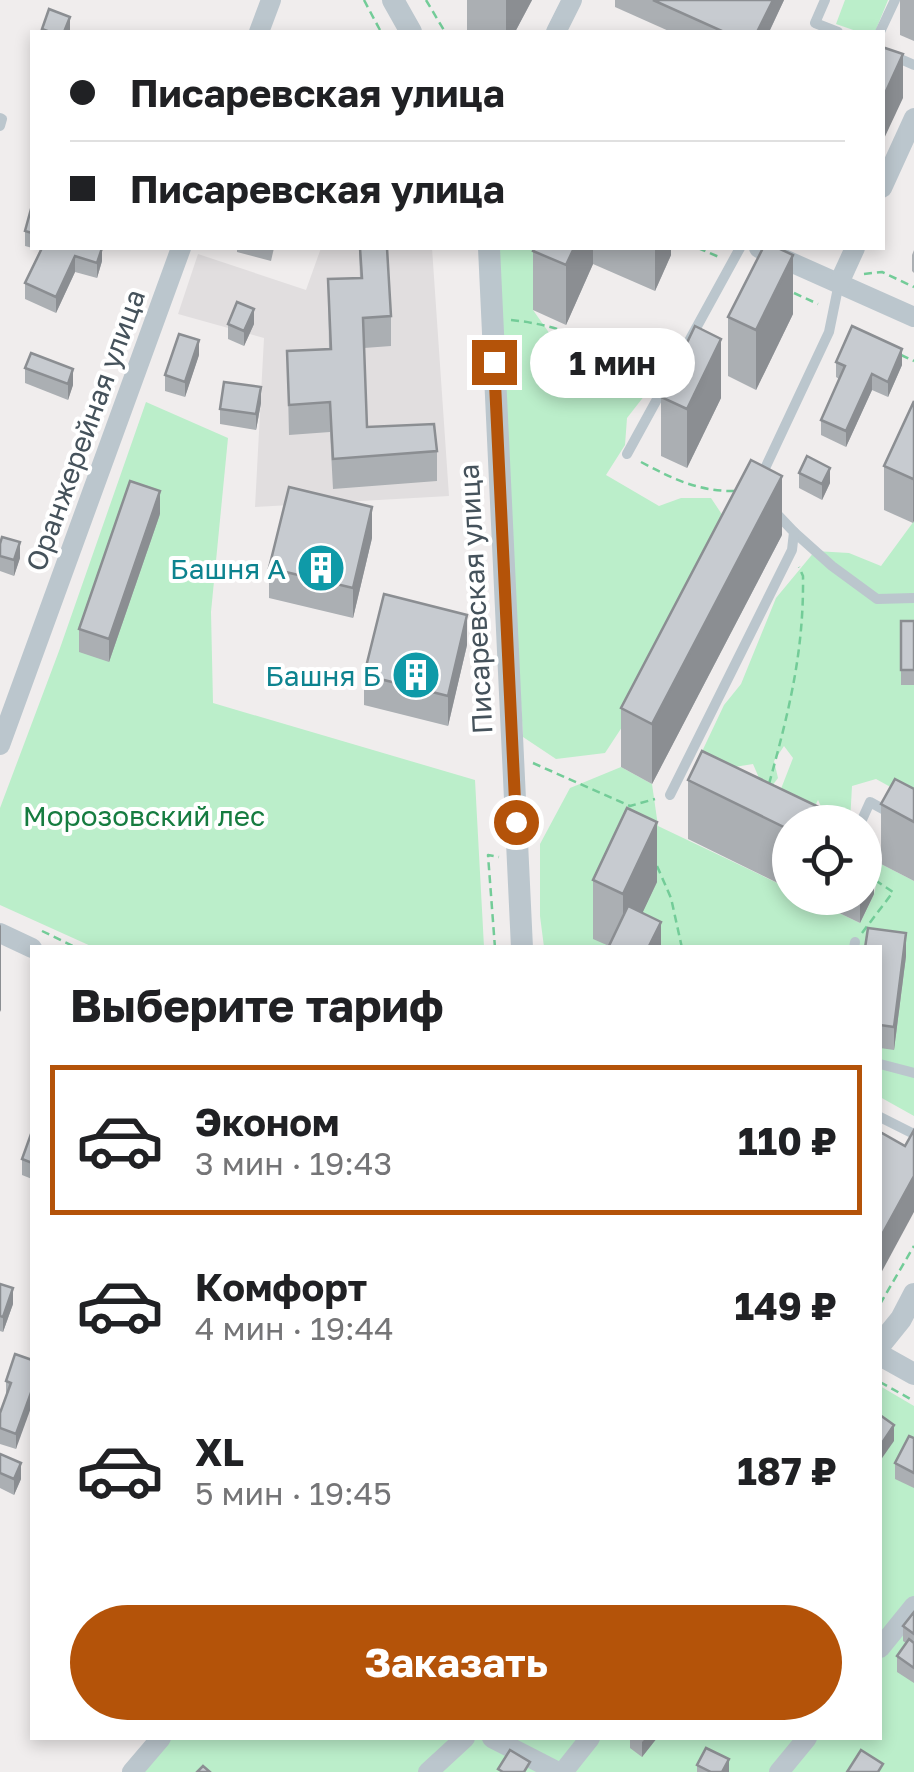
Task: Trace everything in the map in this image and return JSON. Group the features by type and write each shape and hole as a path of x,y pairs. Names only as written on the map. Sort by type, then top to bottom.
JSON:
{"street":[{"path":"261,30 271,0"},
{"path":"393,0 410,30"},
{"path":"557,30 572,0"},
{"path":"885,181 914,118"},
{"name":"Оранжерейная улица","path":"0,745 180,250"},
{"name":"Писаревская улица","path":"488,250 522,945"},
{"path":"769,250 914,317"},
{"path":"839,283 854,250"},
{"path":"0,933 30,947"},
{"path":"882,1343 914,1294"},
{"path":"882,1355 914,1374"},
{"path":"882,1646 914,1606"},
{"path":"132,1772 159,1740"},
{"path":"428,1772 463,1740"},
{"path":"496,1740 561,1772 588,1740"},
{"path":"779,1772 805,1740"}],"lane":[{"path":"824,0 815,22 833,30"},
{"path":"881,30 895,0"},
{"path":"885,52 914,65"},
{"path":"627,454 739,250"},
{"path":"754,490 829,332 839,283"},
{"path":"768,504 832,566 877,598 914,598"},
{"path":"670,795 792,550 794,532"},
{"path":"684,765 700,773"},
{"path":"882,809 914,826"},
{"path":"882,1065 914,1073"},
{"path":"882,1117 914,1134"}],"path":[{"path":"364,0 380,30"},
{"path":"426,0 444,30"},
{"path":"702,250 731,263"},
{"path":"782,287 834,311"},
{"path":"510,320 570,332 669,377"},
{"path":"897,353 914,361"},
{"path":"627,454 670,477 713,492 754,490"},
{"path":"768,786 801,648 803,576 792,550"},
{"path":"532,762 630,806 670,795"},
{"path":"488,856 496,945"},
{"path":"657,867 671,898 681,945"},
{"path":"882,885 893,892 882,907"},
{"path":"854,945 876,915"},
{"path":"882,1301 914,1246"},
{"path":"882,1383 914,1401"}],"shaded area":[{"path":"320,250 432,250 449,496 255,507 264,338 178,314 198,254 306,290"}],"green space":[{"path":"845,0 888,0 876,30 853,30 836,24"},
{"path":"494,250 556,250 533,310 557,344 561,376 591,389 617,377 620,342 647,340 656,357 652,386 627,418 625,445 606,475 659,506 681,498 711,498 729,525 626,721 605,753 556,759 523,737"},
{"path":"572,340 606,351 597,378 563,366"},
{"name":"Морозовский лес","path":"146,402 228,438 211,612 213,703 475,780 484,945 89,945 0,905 0,808"},
{"path":"914,521 914,800 876,779 852,786 851,805 820,805 818,800 816,805 806,805 779,794 793,758 784,746 774,761 778,778 766,794 753,764 722,769 698,760 724,705 741,684 776,598 815,551 849,553 881,566"},
{"path":"621,767 652,784 658,826 772,880 772,915 843,915 860,923 864,915 882,915 882,865 914,881 914,1116 882,1098 882,945 544,945 540,844 570,788"},
{"path":"882,1387 914,1406 914,1772 143,1772 170,1740 882,1740"}],"building":[{"path":"653,0 773,0 758,30 720,30"},
{"path":"49,9 70,17 65,30 42,29"},
{"path":"885,48 903,54 885,93"},
{"path":"41,250 101,250 97,263 75,256 56,297 25,283"},
{"path":"360,250 387,250 391,316 363,318 367,427 434,424 437,451 333,459 330,402 289,405 287,351 331,349 328,279 362,278"},
{"path":"533,250 573,250 566,265"},
{"path":"762,250 782,250 793,255 756,330 728,317"},
{"path":"237,302 254,309 244,331 228,324"},
{"path":"695,326 721,339 687,409 661,397"},
{"path":"852,326 902,349 888,382 872,374 846,431 821,420 845,366 836,362"},
{"path":"179,334 199,340 185,382 165,375"},
{"path":"31,353 73,369 68,384 25,368"},
{"path":"224,382 261,387 256,414 220,409"},
{"path":"914,401 914,478 913,479 884,466"},
{"path":"807,456 830,468 822,484 799,473"},
{"path":"751,460 782,476 652,724 621,708"},
{"path":"130,481 160,491 109,639 79,629"},
{"path":"289,487 372,507 353,588 269,568"},
{"path":"2,537 20,542 14,560 0,556"},
{"path":"384,594 467,615 448,696 364,675"},
{"path":"901,621 914,621 914,670 901,670"},
{"path":"702,751 815,805 772,805 772,821 688,780"},
{"path":"895,779 914,789 914,822 881,804"},
{"path":"627,808 657,822 623,894 593,880"},
{"path":"628,906 661,922 650,945 609,945"},
{"path":"868,928 906,933 894,1027 882,1025 882,945 865,945"},
{"path":"914,1130 914,1176 882,1234 882,1133 905,1146"},
{"path":"30,1137 30,1162 22,1159"},
{"path":"0,1284 13,1288 3,1317 0,1316"},
{"path":"15,1354 30,1359 30,1396 16,1434 0,1428 0,1413 11,1383 6,1381"},
{"path":"882,1416 894,1425 882,1443"},
{"path":"909,1436 914,1438 914,1473 895,1463"},
{"path":"0,1454 21,1463 14,1479 0,1473"},
{"path":"914,1612 914,1634 903,1626"},
{"path":"909,1639 914,1643 914,1668 897,1656"},
{"path":"706,1748 729,1759 722,1772 697,1765"},
{"path":"510,1750 530,1762 524,1772 498,1769"},
{"path":"861,1750 883,1764 878,1772 847,1772"}],"place":[{"name":"Башня А","path":"321,568"},
{"name":"Башня Б","path":"416,675"}],"route":[{"path":"494,362 516,822"}]}
